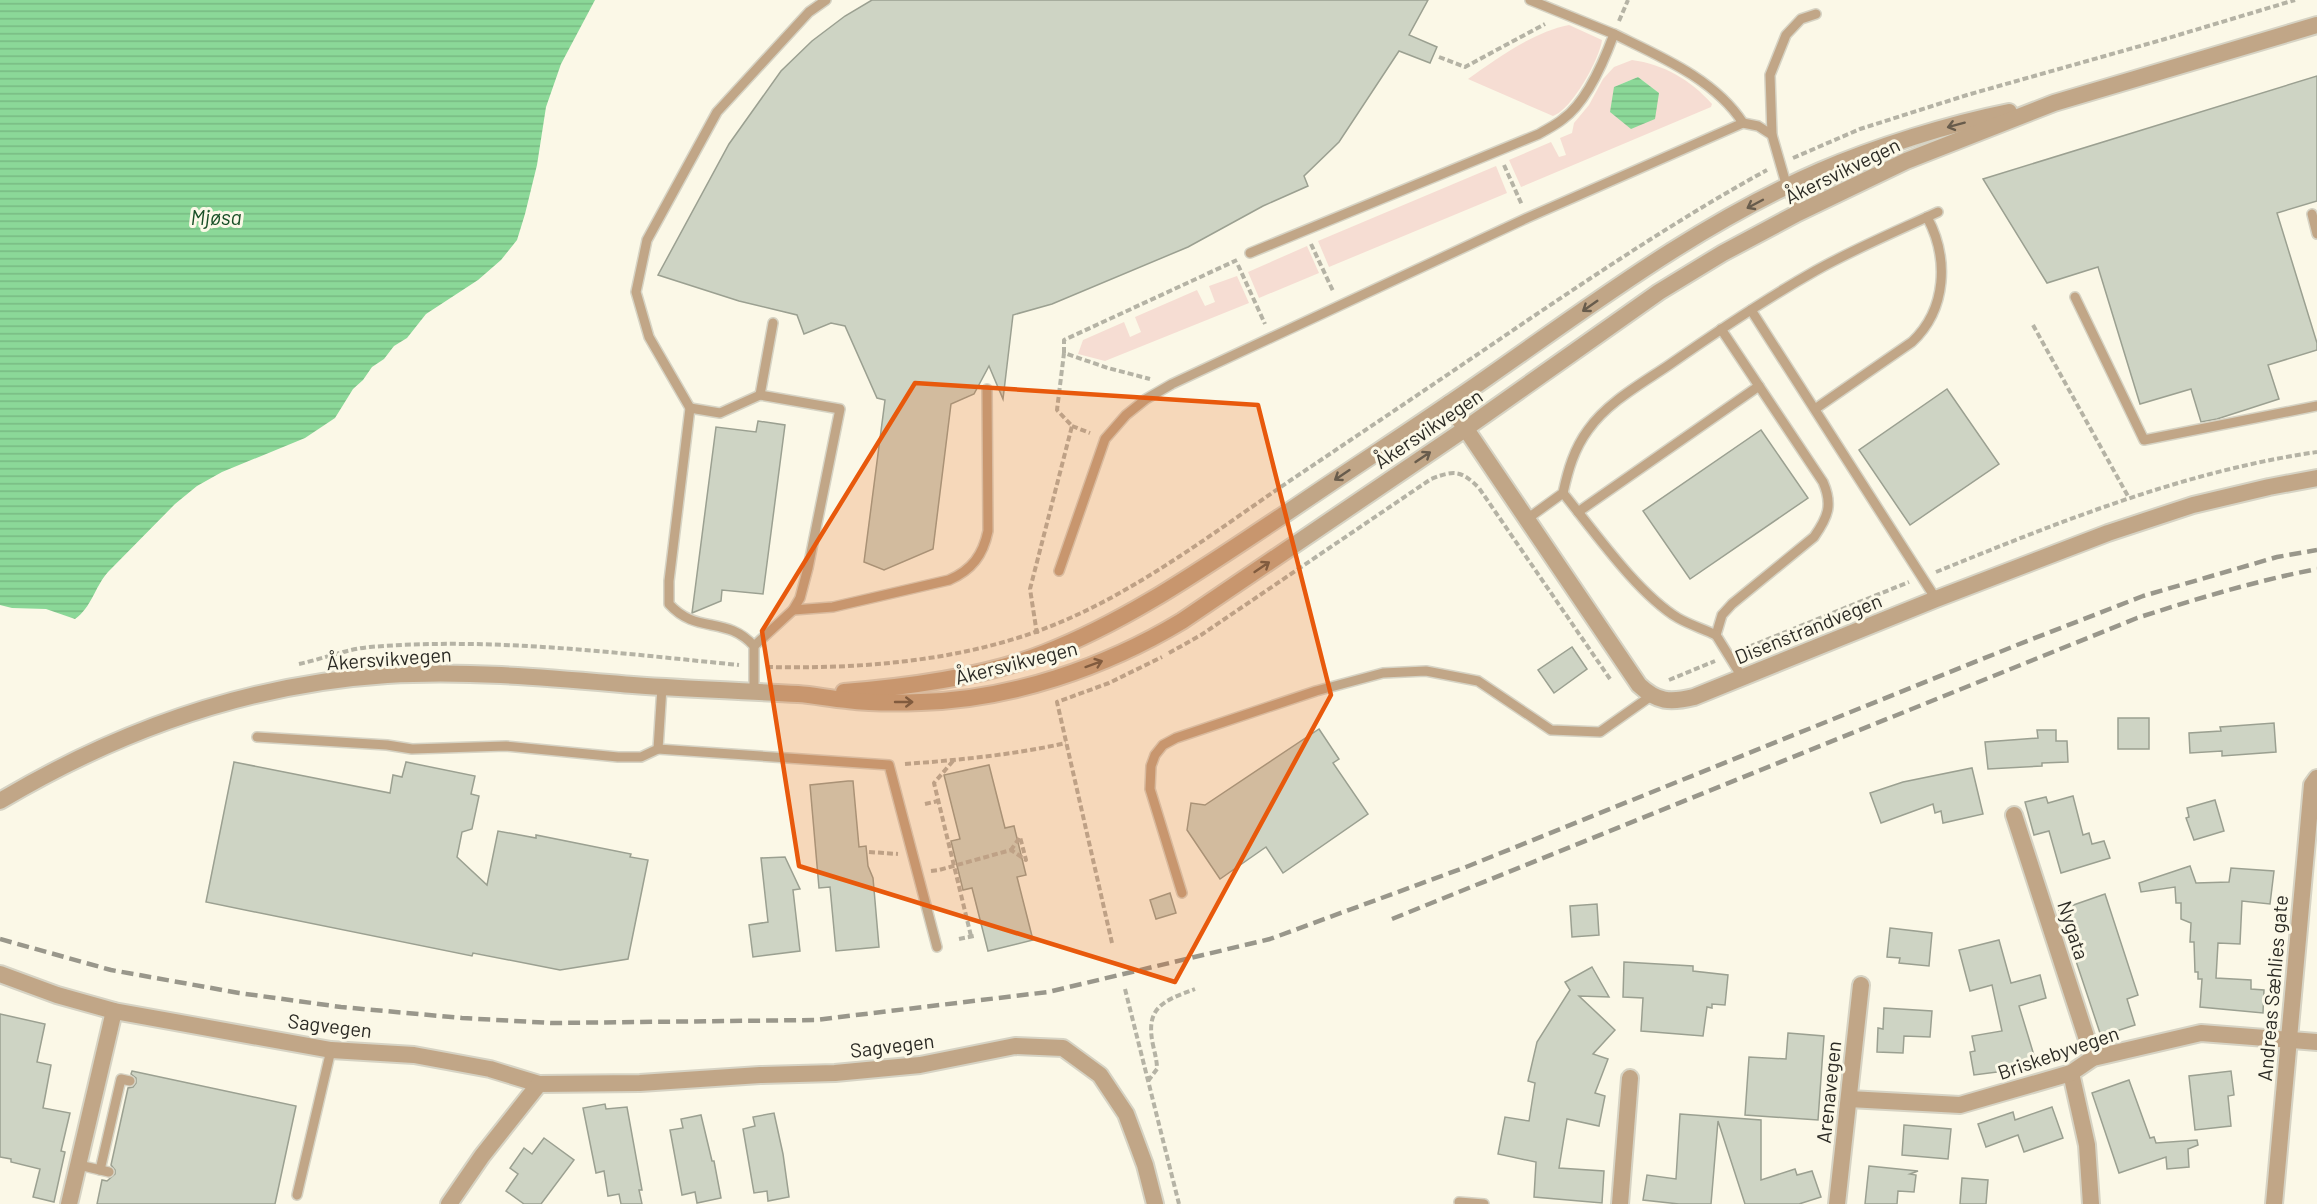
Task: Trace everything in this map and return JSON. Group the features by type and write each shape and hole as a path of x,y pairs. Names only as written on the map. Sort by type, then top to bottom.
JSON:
{"street":[{"name":"Åkersvikvegen","path":"804,694 875,689 947,678 1008,665 1043,654 1105,626 1179,584 1683,244 1787,187 1831,167 1935,131 2054,103 2317,25"},
{"name":"Åkersvikvegen","path":"0,801 76,758 178,717 236,699 297,686 388,675 455,674 527,676 662,687 804,694 886,702 952,700 1019,687 1120,655 1148,642 1182,621 1465,429 1659,292 1723,253 1798,213 1906,161 2054,103"},
{"path":"1449,404 1645,691"},
{"name":"Disenstrandvegen","path":"1645,691 1678,701 1694,698 1936,599 2108,533 2193,505 2317,478"},
{"name":"Andreas Sæhlies gate","path":"2274,1204 2311,794 2312,785 2317,778"},
{"name":"Nygata","path":"2014,816 2093,1058"},
{"name":"Sagvegen","path":"0,974 57,995 114,1011 331,1050 414,1055 490,1069 538,1084 640,1083 760,1075 835,1073 920,1065 1015,1046 1063,1048 1100,1075 1126,1114 1145,1165 1155,1204"},
{"name":"Arenavegen","path":"1837,1204 1861,985"},
{"path":"69,1204 114,1011"},
{"name":"Briskebyvegen","path":"1849,1099 1960,1105 2071,1073 2093,1058 2201,1033 2317,1042"},
{"path":"2071,1073 2087,1145 2091,1204"},
{"path":"1620,1204 1630,1078"},
{"path":"449,1204 482,1156 538,1084"}],"lane":[{"path":"754,646 736,630 694,622 679,615 669,604 669,581 690,408 649,337 636,292 647,240 717,112 809,12 826,0"},
{"path":"1530,0 1614,34 1650,52 1714,90 1733,107 1743,123"},
{"path":"1550,0 1564,13"},
{"path":"1798,213 1787,187 1772,135 1770,75 1786,35 1800,19 1816,14"},
{"path":"1250,253 1539,134 1564,119 1578,105 1594,78 1614,34"},
{"path":"1059,571 1105,439 1126,415 1146,399 1172,384 1527,218 1743,123 1758,126 1772,135"},
{"path":"1527,519 1563,493 1568,470 1577,449 1588,429 1606,410 1721,329 1816,270 1938,212"},
{"path":"2312,214 2317,234"},
{"path":"1815,409 1922,333 1941,292 1942,271 1941,251 1936,234 1927,217"},
{"path":"2075,297 2144,440 2317,406"},
{"path":"1751,310 1936,599"},
{"path":"760,395 773,323"},
{"path":"1716,634 1722,615 1732,604 1814,537 1824,524 1828,509 1828,495 1823,482 1721,329"},
{"path":"1578,512 1759,386"},
{"path":"794,610 833,607 949,580 963,574 975,561 984,549 988,531 987,389"},
{"path":"690,408 720,413 760,395 840,409 800,598 794,610 754,646 753,692"},
{"path":"1563,493 1634,578 1655,598 1678,618 1716,634 1742,677"},
{"path":"1182,893 1150,789 1151,766 1155,755 1163,745 1176,738 1316,691 1383,673 1425,670 1478,681 1551,730 1600,732 1645,691"},
{"path":"658,749 662,687"},
{"path":"257,737 387,744 412,749 506,746 618,757 641,757 658,749 889,765 937,947"},
{"path":"297,1195 331,1050"},
{"path":"79,1166 104,1171 121,1079 130,1081"},
{"path":"1459,1202 1484,1204"}],"path":[{"path":"1614,34 1628,0"},
{"path":"290,667 368,647 475,644 617,653 754,666 807,668 894,662 989,646 1037,632 1096,604 1169,562 1660,231 1780,163 1860,129 1967,95 2295,0"},
{"path":"1439,57 1465,68 1564,13"},
{"path":"1498,151 1527,218"},
{"path":"1305,230 1340,306"},
{"path":"1039,639 1030,589 1071,426 1057,410 1064,340 1250,253"},
{"path":"1236,261 1271,338"},
{"path":"2033,325 2129,498"},
{"path":"1064,353 1108,368 1172,384"},
{"path":"1112,943 1057,702 1109,683 1201,635 1431,479 1457,472 1467,477 1479,488 1602,671 1611,681 1645,691 1923,577 2129,498 2225,469 2317,452"},
{"path":"889,765 953,761 1026,752 1066,743"},
{"path":"953,761 934,783 973,936 959,939"},
{"path":"925,804 938,801"},
{"path":"869,852 894,852 928,871 1011,850 1020,837 1026,860 1011,850"},
{"path":"1125,989 1179,1204"},
{"path":"1148,1082 1157,1069 1151,1028 1154,1014 1166,1000 1195,989"}],"highlighted area":[{"path":"915,383 1258,405 1331,695 1175,982 799,866 762,631"}],"shaded area":[{"path":"1569,25 1602,40 1596,59 1584,82 1568,104 1553,116 1468,79 1542,33"},
{"path":"1632,60 1665,69 1676,74 1704,95 1712,104 1711,107 1521,187 1509,160 1551,142 1559,157 1566,155 1560,138 1572,133 1574,123 1589,105 1603,79 1614,67","holes":["1638,77 1659,93 1614,87"]},
{"path":"1496,166 1507,193 1329,267 1318,241"},
{"path":"1307,246 1319,273 1259,298 1248,272"},
{"path":"1237,276 1249,303 1105,361 1078,354 1083,340 1124,322 1130,337 1141,332 1135,317 1197,290 1205,306 1215,302 1209,286"}],"water":[{"name":"Mjøsa","path":"0,0 595,0 561,64 546,107 537,165 525,214 517,240 501,260 478,280 426,314 407,338 394,346 384,359 372,367 353,389 335,418 305,438 222,472 197,486 175,504 108,572 85,609 75,619 46,609 12,608 0,605"},
{"path":"1638,77 1659,93 1655,119 1631,129 1610,112 1614,87"}],"building":[{"path":"872,0 1428,0 1409,35 1437,47 1430,63 1399,51 1339,142 1304,176 1308,186 1263,206 1188,247 1052,304 1013,315 1003,399 989,366 974,394 951,404 933,549 884,570 864,562 885,400 877,398 845,326 831,323 804,334 797,315 739,301 658,275 729,144 781,71 812,41 845,16"},
{"path":"2317,76 2317,201 2277,213 2317,343 2317,350 2268,365 2279,399 2217,419 2201,422 2191,389 2140,404 2098,267 2047,283 1983,179"},
{"path":"1947,389 1999,464 1910,525 1859,450"},
{"path":"758,421 785,425 763,594 722,590 721,601 692,613 716,427 756,432"},
{"path":"1761,430 1808,498 1690,579 1643,511"},
{"path":"1572,647 1587,669 1554,693 1538,670"},
{"path":"2118,718 2149,718 2149,749 2118,749"},
{"path":"2274,723 2276,752 2222,756 2222,751 2190,753 2189,733 2221,731 2220,727"},
{"path":"1319,729 1339,759 1333,763 1368,814 1283,873 1266,847 1220,879 1187,830 1191,803 1205,805"},
{"path":"2037,730 2056,730 2056,741 2067,741 2068,762 1988,769 1985,742 2038,738"},
{"path":"234,762 390,793 393,775 402,777 406,762 475,776 471,794 479,796 472,829 462,832 457,857 487,885 498,831 536,838 536,835 631,854 630,857 648,860 628,959 560,970 473,953 472,956 206,902"},
{"path":"989,765 1005,828 1014,826 1026,875 1017,877 1033,940 988,951 972,888 963,890 951,841 960,839 944,775"},
{"path":"1972,768 1983,814 1943,823 1941,811 1935,813 1933,804 1881,823 1870,793 1903,782"},
{"path":"853,781 859,847 866,846 868,866 873,878 879,947 836,951 830,887 819,888 810,785"},
{"path":"2073,796 2083,835 2089,833 2092,844 2104,841 2110,858 2061,873 2049,831 2034,835 2025,802 2046,797 2048,803"},
{"path":"2215,800 2224,831 2194,840 2186,818 2189,817 2187,808"},
{"path":"785,857 800,889 793,890 800,951 753,957 749,925 768,922 761,858"},
{"path":"2190,866 2196,883 2229,882 2231,868 2274,871 2270,904 2242,901 2240,944 2218,943 2216,978 2251,980 2251,989 2264,990 2263,1013 2200,1007 2202,979 2198,979 2198,972 2195,972 2194,942 2190,942 2191,923 2181,919 2181,903 2176,903 2175,887 2141,892 2139,883"},
{"path":"1170,893 1176,913 1156,919 1150,900"},
{"path":"2105,894 2138,995 2127,999 2135,1025 2101,1036 2059,910"},
{"path":"1597,904 1599,935 1572,937 1570,906"},
{"path":"1890,928 1932,933 1929,966 1899,963 1900,958 1887,957"},
{"path":"1999,940 2011,983 2040,975 2046,998 2019,1006 2036,1062 2005,1071 1974,1075 1970,1052 1975,1051 1972,1036 2002,1031 1992,985 1970,991 1959,950"},
{"path":"1624,962 1693,966 1693,971 1728,975 1725,1005 1712,1004 1712,1008 1707,1007 1703,1036 1641,1031 1643,998 1623,997"},
{"path":"1592,967 1609,997 1579,996 1615,1030 1593,1054 1608,1059 1595,1093 1605,1096 1599,1126 1567,1119 1559,1168 1604,1171 1602,1203 1534,1197 1536,1162 1498,1154 1505,1117 1529,1121 1535,1083 1528,1081 1537,1042 1570,990 1565,982"},
{"path":"1884,1008 1932,1011 1930,1037 1904,1036 1903,1053 1877,1052 1878,1028 1883,1029"},
{"path":"0,1014 45,1024 37,1062 51,1065 43,1108 70,1113 61,1151 65,1152 54,1202 33,1197 40,1169 0,1157"},
{"path":"1788,1033 1824,1036 1818,1120 1745,1115 1749,1057 1786,1059"},
{"path":"132,1071 296,1106 275,1204 97,1204 102,1180 107,1181 115,1174 111,1165 128,1088 133,1087 136,1083 136,1078 131,1074"},
{"path":"2231,1071 2234,1095 2228,1096 2231,1126 2195,1130 2189,1076"},
{"path":"2129,1080 2150,1138 2154,1137 2156,1143 2197,1140 2198,1145 2188,1149 2189,1167 2167,1169 2166,1157 2119,1173 2092,1093"},
{"path":"605,1104 606,1109 627,1107 642,1190 639,1190 642,1204 621,1204 619,1194 608,1196 604,1171 596,1173 583,1108"},
{"path":"2052,1107 2063,1138 2024,1152 2018,1135 1986,1147 1978,1124 2013,1112 2015,1120"},
{"path":"774,1113 789,1197 768,1201 767,1191 754,1193 743,1129 755,1126 753,1117"},
{"path":"1680,1114 1761,1120 1761,1180 1795,1169 1797,1175 1812,1171 1821,1197 1799,1204 1745,1204 1718,1121 1711,1204 1679,1204 1643,1200 1647,1175 1676,1179"},
{"path":"701,1115 712,1161 714,1161 721,1198 697,1203 695,1192 682,1195 670,1130 683,1128 681,1119"},
{"path":"1904,1125 1951,1129 1948,1159 1902,1155"},
{"path":"544,1138 574,1160 541,1204 524,1204 506,1191 518,1174 510,1168 524,1148 532,1154"},
{"path":"1869,1166 1918,1171 1910,1174 1916,1175 1914,1192 1898,1191 1897,1204 1865,1204"},
{"path":"1962,1178 1988,1180 1986,1204 1960,1204"}],"railway":[{"path":"0,939 111,970 239,993 341,1007 462,1018 552,1023 815,1020 1048,992 1270,939 1466,867 2143,596 2277,557 2317,550"},
{"path":"1392,919 2137,618 2226,591 2317,569"}]}
